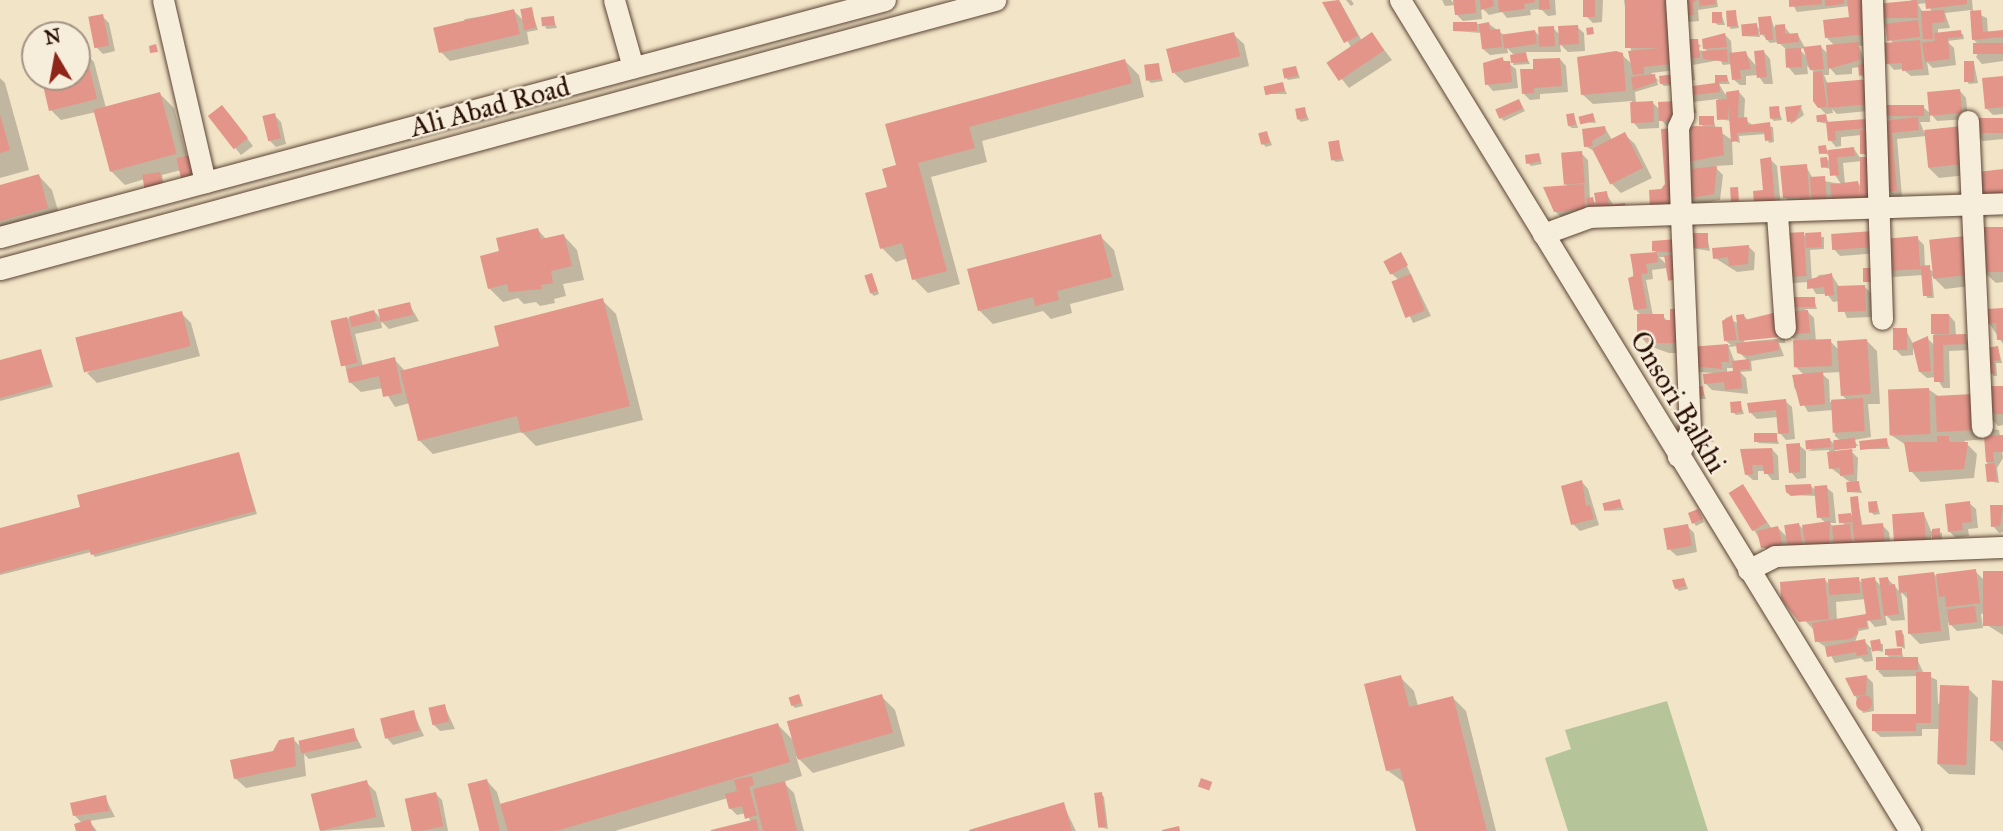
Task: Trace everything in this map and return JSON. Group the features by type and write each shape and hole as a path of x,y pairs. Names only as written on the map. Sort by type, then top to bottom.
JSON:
{"street":[{"path":"163,0 205,182"},
{"path":"614,0 633,67"},
{"name":"Ali Abad Road","path":"0,237 885,0"},
{"name":"Ali Abad Road","path":"0,269 436,151 925,9 995,0"},
{"name":"Onsori Balkhi","path":"1400,0 1910,831"},
{"path":"1676,0 1683,116 1678,127 1690,431 1678,456"},
{"path":"1872,0 1882,318"},
{"path":"428,121 436,151"},
{"path":"1968,121 1982,427"},
{"path":"1543,234 1590,217 1777,214 2003,204"},
{"path":"1777,214 1785,328"},
{"path":"1748,570 1775,556 2003,547"}],"green space":[{"path":"1667,701 1708,831 1568,831 1545,758 1571,749 1565,730"}],"building":[{"path":"1339,0 1358,36 1344,43 1322,2"},
{"path":"1453,0 1475,0 1476,13 1455,15"},
{"path":"1480,0 1493,0 1494,6 1481,10"},
{"path":"1498,0 1535,2 1524,4 1525,9 1499,12"},
{"path":"1539,0 1549,0 1550,9 1539,10"},
{"path":"1583,0 1595,0 1595,17 1583,17"},
{"path":"1625,0 1670,0 1670,48 1625,48"},
{"path":"1679,0 1697,0 1693,3 1694,15 1681,16"},
{"path":"1699,0 1715,0 1716,4 1700,6"},
{"path":"1789,0 1822,0 1822,4 1789,7"},
{"path":"1825,0 1844,0 1844,4 1825,6"},
{"path":"1847,0 1867,0 1870,34 1825,38 1823,20 1849,17"},
{"path":"1917,0 1918,18 1879,18 1876,4"},
{"path":"1925,0 1967,0 1967,4 1926,9"},
{"path":"532,7 536,28 524,30 520,9"},
{"path":"514,9 520,34 439,53 433,28"},
{"path":"1736,10 1737,26 1727,27 1726,11"},
{"path":"1944,10 1945,22 1932,23 1933,39 1923,39 1921,11"},
{"path":"1981,10 1983,32 2003,30 2003,37 1972,40 1970,11"},
{"path":"1712,12 1722,12 1722,23 1712,23"},
{"path":"103,14 109,45 94,48 88,17"},
{"path":"554,16 555,25 542,26 541,17"},
{"path":"1771,16 1773,40 1766,40 1765,34 1760,35 1758,17"},
{"path":"1918,20 1920,37 1887,41 1885,24"},
{"path":"1453,22 1477,22 1477,31 1453,31"},
{"path":"1489,22 1490,30 1500,29 1502,47 1482,49 1479,24"},
{"path":"1757,23 1758,35 1742,36 1741,24"},
{"path":"1785,24 1785,34 1798,33 1799,42 1777,44 1775,25"},
{"path":"1578,25 1579,44 1559,45 1558,26"},
{"path":"1554,26 1555,46 1539,47 1538,27"},
{"path":"1593,27 1594,34 1587,35 1586,28"},
{"path":"1535,30 1537,44 1504,48 1502,35"},
{"path":"1961,30 1962,37 1948,38 1950,59 1925,62 1922,43 1935,41 1934,33"},
{"path":"1234,32 1240,56 1172,73 1166,49"},
{"path":"1372,32 1384,50 1339,81 1326,63"},
{"path":"1725,33 1727,47 1703,49 1702,39"},
{"path":"1687,39 1698,39 1700,58 1687,59"},
{"path":"1920,40 1923,69 1902,71 1902,63 1886,64 1884,43"},
{"path":"1858,42 1860,60 1828,69 1826,45"},
{"path":"1973,43 2003,43 2003,54 1973,54"},
{"path":"156,44 158,52 150,53 149,46"},
{"path":"1821,45 1824,69 1810,70 1803,47"},
{"path":"1670,47 1671,64 1644,67 1644,74 1633,75 1628,51"},
{"path":"1801,48 1802,67 1786,68 1785,49"},
{"path":"1727,49 1728,62 1703,59 1702,51"},
{"path":"1764,50 1767,77 1757,78 1754,51"},
{"path":"1616,51 1623,53 1626,91 1581,95 1577,57"},
{"path":"1746,51 1751,69 1740,70 1741,79 1732,80 1729,53"},
{"path":"1526,52 1528,62 1511,63 1510,55"},
{"path":"1503,57 1503,61 1510,61 1512,82 1485,85 1483,63"},
{"path":"1560,58 1562,86 1534,88 1534,93 1522,94 1520,69 1533,69 1533,59"},
{"path":"1125,59 1132,83 969,127 975,148 918,163 947,271 912,280 902,243 880,249 865,193 887,187 882,169 896,165 885,124"},
{"path":"1964,61 1974,61 1974,82 1964,82"},
{"path":"1159,63 1161,79 1146,81 1144,65"},
{"path":"1867,64 1868,75 1859,76 1858,65"},
{"path":"1296,66 1298,76 1284,78 1282,69"},
{"path":"1822,71 1827,107 1818,108 1813,101 1813,72"},
{"path":"91,74 97,99 49,111 44,91 91,91"},
{"path":"1655,74 1656,82 1633,90 1631,77"},
{"path":"1675,74 1672,93 1670,83 1660,84 1659,76"},
{"path":"1715,75 1727,75 1728,81 1719,82 1720,92 1686,96 1685,87 1715,83"},
{"path":"2003,76 2003,107 1985,109 1982,78"},
{"path":"1870,79 1872,104 1828,108 1826,83"},
{"path":"1283,82 1285,91 1266,95 1264,86"},
{"path":"1960,89 1962,113 1929,116 1927,92"},
{"path":"1739,90 1738,118 1747,117 1748,125 1770,122 1772,140 1765,141 1764,132 1750,132 1737,133 1738,141 1731,142 1728,105 1728,119 1717,120 1716,100 1727,99 1726,92"},
{"path":"160,92 177,154 110,172 93,110"},
{"path":"1519,99 1523,108 1499,119 1495,110"},
{"path":"1653,101 1654,122 1631,123 1630,102"},
{"path":"1678,101 1679,120 1659,121 1658,102"},
{"path":"222,105 248,138 234,149 208,116"},
{"path":"1802,105 1795,121 1787,122 1785,107"},
{"path":"1884,105 1924,105 1924,116 1884,116"},
{"path":"1779,106 1780,118 1770,119 1769,107"},
{"path":"1305,107 1307,118 1297,120 1295,109"},
{"path":"275,113 281,138 268,141 262,116"},
{"path":"1574,113 1576,125 1568,126 1566,114"},
{"path":"1593,113 1595,121 1580,124 1578,117"},
{"path":"1826,114 1827,121 1817,122 1816,115"},
{"path":"0,115 10,150 0,153"},
{"path":"1699,116 1714,116 1714,125 1699,125"},
{"path":"1918,117 1919,130 1892,133 1897,191 1886,192 1882,121"},
{"path":"1974,118 2003,118 2003,133 1974,133"},
{"path":"1866,119 1867,128 1835,131 1836,140 1828,141 1826,122"},
{"path":"1605,126 1606,133 1592,141 1593,146 1584,147 1582,129"},
{"path":"1962,126 1966,164 1928,168 1924,130"},
{"path":"1682,127 1722,127 1724,155 1682,163"},
{"path":"1673,128 1679,203 1650,206 1649,190 1661,189 1665,184 1661,129"},
{"path":"1860,130 1871,130 1871,154 1860,154"},
{"path":"1267,131 1270,143 1261,145 1258,133"},
{"path":"1625,132 1643,168 1610,184 1592,149"},
{"path":"1339,140 1342,159 1331,160 1328,142"},
{"path":"1826,145 1827,153 1819,154 1818,146"},
{"path":"1854,147 1855,156 1837,157 1839,175 1830,176 1828,150"},
{"path":"1582,151 1585,183 1564,185 1561,153"},
{"path":"1539,153 1541,161 1526,164 1525,155"},
{"path":"190,155 195,176 181,180 176,158"},
{"path":"1771,157 1775,201 1754,203 1753,191 1763,190 1760,159"},
{"path":"1827,157 1828,167 1821,168 1820,158"},
{"path":"1860,157 1871,157 1871,198 1860,198"},
{"path":"1807,164 1810,204 1799,205 1799,197 1783,198 1780,166"},
{"path":"1717,166 1714,194 1686,199 1683,170"},
{"path":"2003,169 2003,195 1981,198 1978,172"},
{"path":"160,172 162,185 144,188 142,175"},
{"path":"39,174 48,208 0,221 0,185"},
{"path":"1825,176 1827,204 1812,205 1810,177"},
{"path":"1858,181 1860,198 1832,201 1830,184"},
{"path":"1584,184 1585,209 1554,212 1543,187"},
{"path":"1738,187 1739,201 1731,202 1730,188"},
{"path":"1607,191 1609,205 1625,203 1627,211 1598,215 1594,193"},
{"path":"1593,197 1595,207 1588,208 1586,198"},
{"path":"1981,227 2003,227 2003,272 1981,272"},
{"path":"538,228 541,239 564,234 572,266 551,271 553,283 541,285 542,289 509,292 507,284 488,289 480,256 499,251 496,238"},
{"path":"1873,231 1874,247 1832,250 1831,234"},
{"path":"1804,232 1806,276 1784,277 1782,233"},
{"path":"1821,232 1822,247 1806,248 1805,233"},
{"path":"1689,233 1708,233 1708,248 1689,248"},
{"path":"1101,234 1112,277 1057,291 1059,300 1035,306 1033,297 978,311 967,269"},
{"path":"1918,236 1920,266 1930,265 1932,296 1923,296 1921,269 1885,271 1883,239"},
{"path":"1966,236 1970,275 1933,279 1929,240"},
{"path":"1677,239 1678,253 1652,251 1652,241"},
{"path":"1749,245 1748,264 1729,266 1728,257 1713,259 1712,248"},
{"path":"1401,252 1408,265 1390,275 1383,261"},
{"path":"1657,252 1658,262 1646,264 1648,273 1641,274 1647,308 1634,310 1628,278 1634,276 1630,254"},
{"path":"1677,254 1681,279 1668,281 1664,256"},
{"path":"1863,268 1874,268 1874,282 1863,282"},
{"path":"872,273 878,291 870,294 864,275"},
{"path":"1832,273 1834,295 1825,296 1824,287 1807,289 1807,280"},
{"path":"1411,274 1425,310 1405,318 1391,282"},
{"path":"1865,285 1866,311 1838,312 1837,286"},
{"path":"1790,297 1815,297 1815,307 1790,307"},
{"path":"603,298 630,406 521,433 517,416 418,441 400,371 499,346 494,326"},
{"path":"410,302 413,315 381,322 378,309"},
{"path":"2003,308 2003,340 1997,340 1996,323 1987,324 1986,309"},
{"path":"1670,309 1682,309 1681,343 1657,343 1637,336 1637,314 1664,314 1664,320 1670,320"},
{"path":"374,310 377,321 352,327 349,317"},
{"path":"1808,310 1810,333 1788,335 1786,312"},
{"path":"182,311 191,346 84,373 75,338"},
{"path":"1777,312 1780,337 1739,341 1736,315 1744,314 1745,320"},
{"path":"1931,314 1949,314 1949,334 1931,334"},
{"path":"1732,315 1737,340 1724,341 1722,321"},
{"path":"347,317 358,363 341,367 330,321"},
{"path":"1893,328 1907,328 1907,350 1893,350"},
{"path":"1966,334 1966,344 1943,345 1944,382 1934,382 1933,335"},
{"path":"1928,336 1931,371 1919,372 1912,343"},
{"path":"1831,339 1832,366 1794,367 1793,340"},
{"path":"1867,339 1871,394 1841,396 1837,341"},
{"path":"1778,340 1779,350 1747,356 1737,353 1736,343"},
{"path":"1728,344 1729,362 1721,362 1722,369 1691,366 1689,347"},
{"path":"1998,346 2000,360 1994,361 1995,374 1989,374 1986,348"},
{"path":"41,349 51,384 0,398 0,360"},
{"path":"395,357 402,393 383,397 379,376 349,383 346,369"},
{"path":"1749,359 1750,369 1740,370 1742,388 1725,390 1724,382 1704,384 1703,374 1733,371 1732,361"},
{"path":"1823,372 1825,404 1800,406 1792,375"},
{"path":"1703,386 1704,396 1695,397 1694,387"},
{"path":"1984,386 2003,386 2003,414 1984,414"},
{"path":"1929,388 1931,434 1890,435 1888,389"},
{"path":"1973,394 1975,430 1937,432 1935,396"},
{"path":"1863,398 1865,431 1833,433 1831,400"},
{"path":"1786,399 1789,433 1778,434 1776,410 1749,413 1747,403"},
{"path":"1741,401 1742,412 1731,413 1730,402"},
{"path":"1711,430 1712,440 1696,442 1695,432"},
{"path":"1754,433 1777,433 1777,442 1754,442"},
{"path":"2003,435 2003,452 1993,452 1994,462 1986,462 1984,436"},
{"path":"1937,436 1949,436 1949,442 1968,442 1964,469 1909,472 1904,442 1937,442"},
{"path":"1830,438 1831,447 1806,450 1805,441"},
{"path":"1855,438 1856,448 1834,450 1833,440"},
{"path":"1887,438 1888,447 1860,450 1859,441"},
{"path":"1800,443 1800,472 1789,473 1786,444"},
{"path":"1772,448 1774,474 1764,474 1763,465 1752,465 1753,474 1745,475 1740,449"},
{"path":"1852,449 1854,474 1840,476 1840,468 1829,469 1827,452"},
{"path":"239,452 255,511 91,555 89,549 0,573 0,528 80,507 77,495"},
{"path":"1995,463 1997,481 1987,482 1985,464"},
{"path":"1582,480 1586,506 1590,505 1594,519 1571,525 1561,486"},
{"path":"1859,481 1860,491 1847,492 1846,482"},
{"path":"1743,484 1767,522 1752,531 1729,493"},
{"path":"1811,484 1812,494 1791,496 1786,492 1785,485"},
{"path":"1827,485 1830,517 1817,518 1814,486"},
{"path":"1858,496 1861,525 1883,523 1885,544 1855,548 1850,497"},
{"path":"1620,499 1622,507 1604,511 1603,503"},
{"path":"1877,501 1878,512 1869,513 1868,502"},
{"path":"1970,501 1972,522 1962,523 1963,530 1948,532 1945,504"},
{"path":"1990,505 2003,505 2000,526 1991,527"},
{"path":"1698,509 1703,519 1692,524 1688,513"},
{"path":"1924,512 1926,540 1894,542 1892,514"},
{"path":"1851,513 1852,522 1839,523 1838,514"},
{"path":"1830,521 1829,545 1806,548 1802,525"},
{"path":"1799,523 1803,547 1788,549 1784,525"},
{"path":"1688,524 1692,546 1667,550 1663,528"},
{"path":"1850,524 1852,546 1834,547 1832,526"},
{"path":"1778,526 1783,547 1761,548 1757,531"},
{"path":"1940,528 1940,538 1932,539 1932,529"},
{"path":"1976,569 1980,603 1946,607 1945,596 1939,597 1936,574"},
{"path":"1983,571 2003,571 2003,626 1983,626"},
{"path":"1934,572 1941,631 1908,634 1907,592 1899,593 1898,576"},
{"path":"1859,577 1860,593 1829,595 1828,579"},
{"path":"1875,577 1881,619 1866,621 1867,627 1857,629 1858,634 1850,639 1815,642 1812,623 1866,614 1861,579"},
{"path":"1888,577 1889,585 1895,584 1899,614 1884,616 1879,578"},
{"path":"1684,578 1686,586 1675,589 1672,580"},
{"path":"1825,578 1829,619 1799,622 1781,599 1780,582"},
{"path":"1975,606 1977,622 1949,625 1947,609"},
{"path":"1902,630 1904,646 1897,647 1895,631"},
{"path":"1865,639 1868,654 1857,656 1856,652 1827,657 1825,647"},
{"path":"1880,639 1882,650 1872,652 1870,641"},
{"path":"1902,648 1902,655 1885,655 1885,649"},
{"path":"1876,657 1918,657 1918,670 1876,670"},
{"path":"1916,672 1931,672 1931,723 1916,723"},
{"path":"1401,675 1409,707 1453,696 1487,831 1416,831 1400,768 1386,771 1364,684"},
{"path":"1867,675 1866,694 1854,696 1845,678"},
{"path":"1992,680 2003,681 2003,741 1990,741"},
{"path":"1940,685 1969,686 1966,765 1937,764"},
{"path":"799,694 802,703 791,706 789,697"},
{"path":"882,694 893,732 798,760 787,721"},
{"path":"1864,695 1870,697 1870,709 1864,711 1858,709 1856,703 1858,697"},
{"path":"445,704 449,722 432,725 428,708"},
{"path":"414,710 419,730 385,739 380,718"},
{"path":"1872,714 1916,714 1916,731 1872,731"},
{"path":"778,723 790,762 556,831 508,831 500,804"},
{"path":"354,728 357,741 301,753 298,741"},
{"path":"294,737 296,766 234,779 230,760 273,751 279,740"},
{"path":"752,776 754,785 749,787 757,815 745,819 742,806 729,809 725,794 737,791 734,780"},
{"path":"1201,778 1212,782 1209,791 1198,786"},
{"path":"487,779 500,831 479,831 468,784"},
{"path":"367,780 376,817 320,831 311,794"},
{"path":"785,781 797,831 763,831 753,789"},
{"path":"436,792 443,826 412,831 405,799"},
{"path":"1102,792 1106,827 1098,828 1094,793"},
{"path":"106,795 109,811 73,816 70,803"},
{"path":"1064,802 1072,831 969,831 969,830"},
{"path":"90,819 94,831 76,831 74,824"},
{"path":"756,819 759,831 711,831 711,830"},
{"path":"1179,826 1180,831 1162,831 1162,830"}]}
